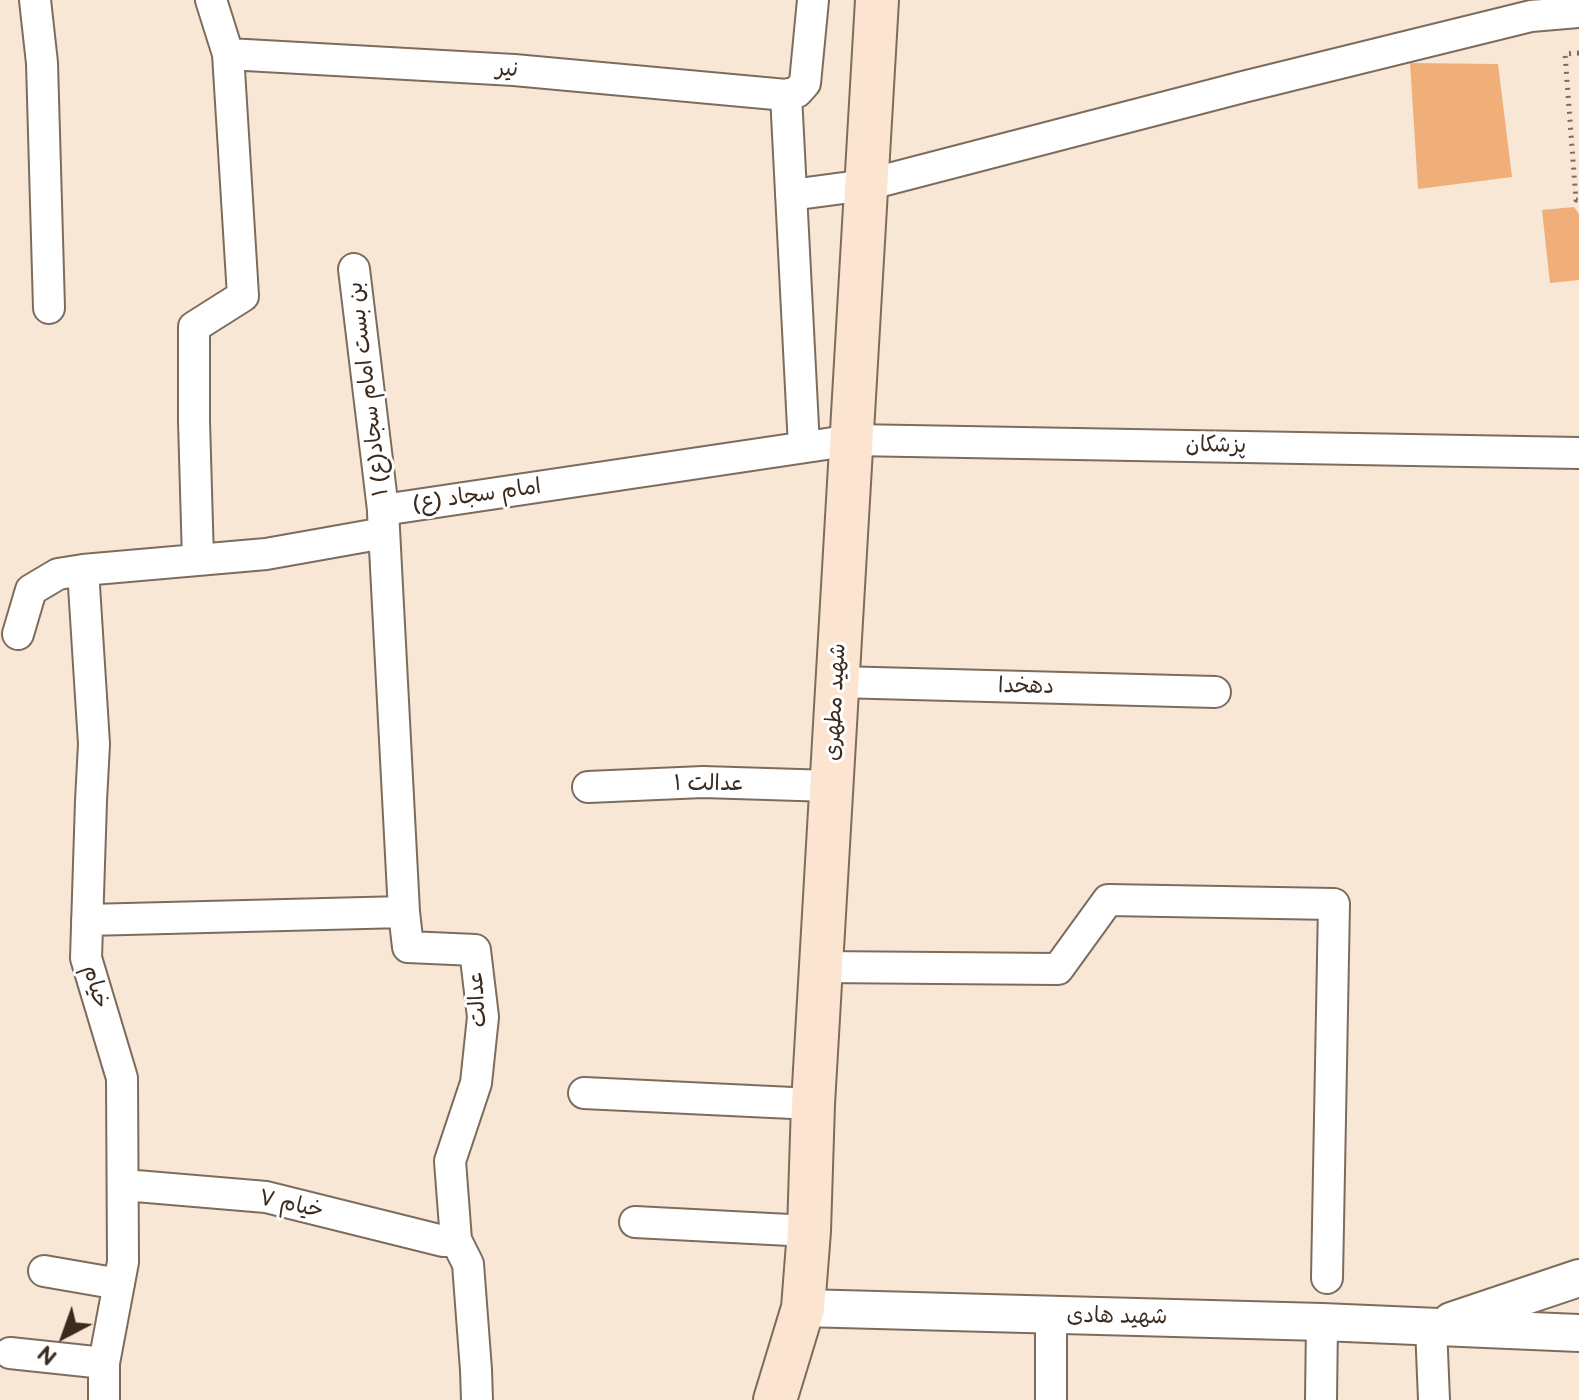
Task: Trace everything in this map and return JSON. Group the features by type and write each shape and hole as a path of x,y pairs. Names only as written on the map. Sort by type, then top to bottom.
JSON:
{"main road":[{"name":"شهید مطهری","path":"775,1400 803,1308 809,1231 813,1104 877,0"}],"street":[{"path":"35,0 42,63 49,308"},
{"path":"198,560 194,327 243,296 228,54 211,0"},
{"path":"804,447 786,95 797,92 805,83 813,0"},
{"path":"791,195 866,185 1531,16 1579,12"},
{"name":"نیر","path":"228,54 514,70 786,95"},
{"name":"بن بست امام سجاد(ع) ۱","path":"354,269 383,510"},
{"name":"امام سجاد (ع)","path":"18,634 31,590 58,574 266,554 384,533 383,510 853,440"},
{"name":"پزشکان","path":"853,440 1579,453"},
{"name":"عدالت","path":"383,510 408,947 475,950 483,1017 476,1083 450,1161 456,1240 468,1264 477,1400"},
{"name":"خیام","path":"83,570 94,744 86,958 122,1078 123,1262 104,1363 104,1400"},
{"name":"دهخدا","path":"837,682 1215,692"},
{"name":"عدالت ۱","path":"588,787 703,782 831,786"},
{"path":"821,967 1058,969 1108,900 1334,904 1327,1278"},
{"path":"87,920 404,912"},
{"path":"584,1093 813,1104"},
{"name":"خیام ۷","path":"124,1185 266,1197 443,1241 456,1240"},
{"path":"635,1222 809,1231"},
{"path":"44,1271 119,1284"},
{"path":"1434,1400 1431,1327 1579,1278"},
{"name":"شهید هادی","path":"803,1308 1322,1322 1579,1333"},
{"path":"1051,1316 1051,1400"},
{"path":"1321,1400 1322,1322"},
{"path":"10,1353 104,1363"}],"path":[{"path":"1579,53 1565,54 1576,200 1579,200"},
{"path":"1571,127 1579,126"}],"building":[{"path":"1410,63 1498,64 1512,177 1418,189"},
{"path":"1574,207 1579,214 1579,280 1550,283 1542,210"}]}
